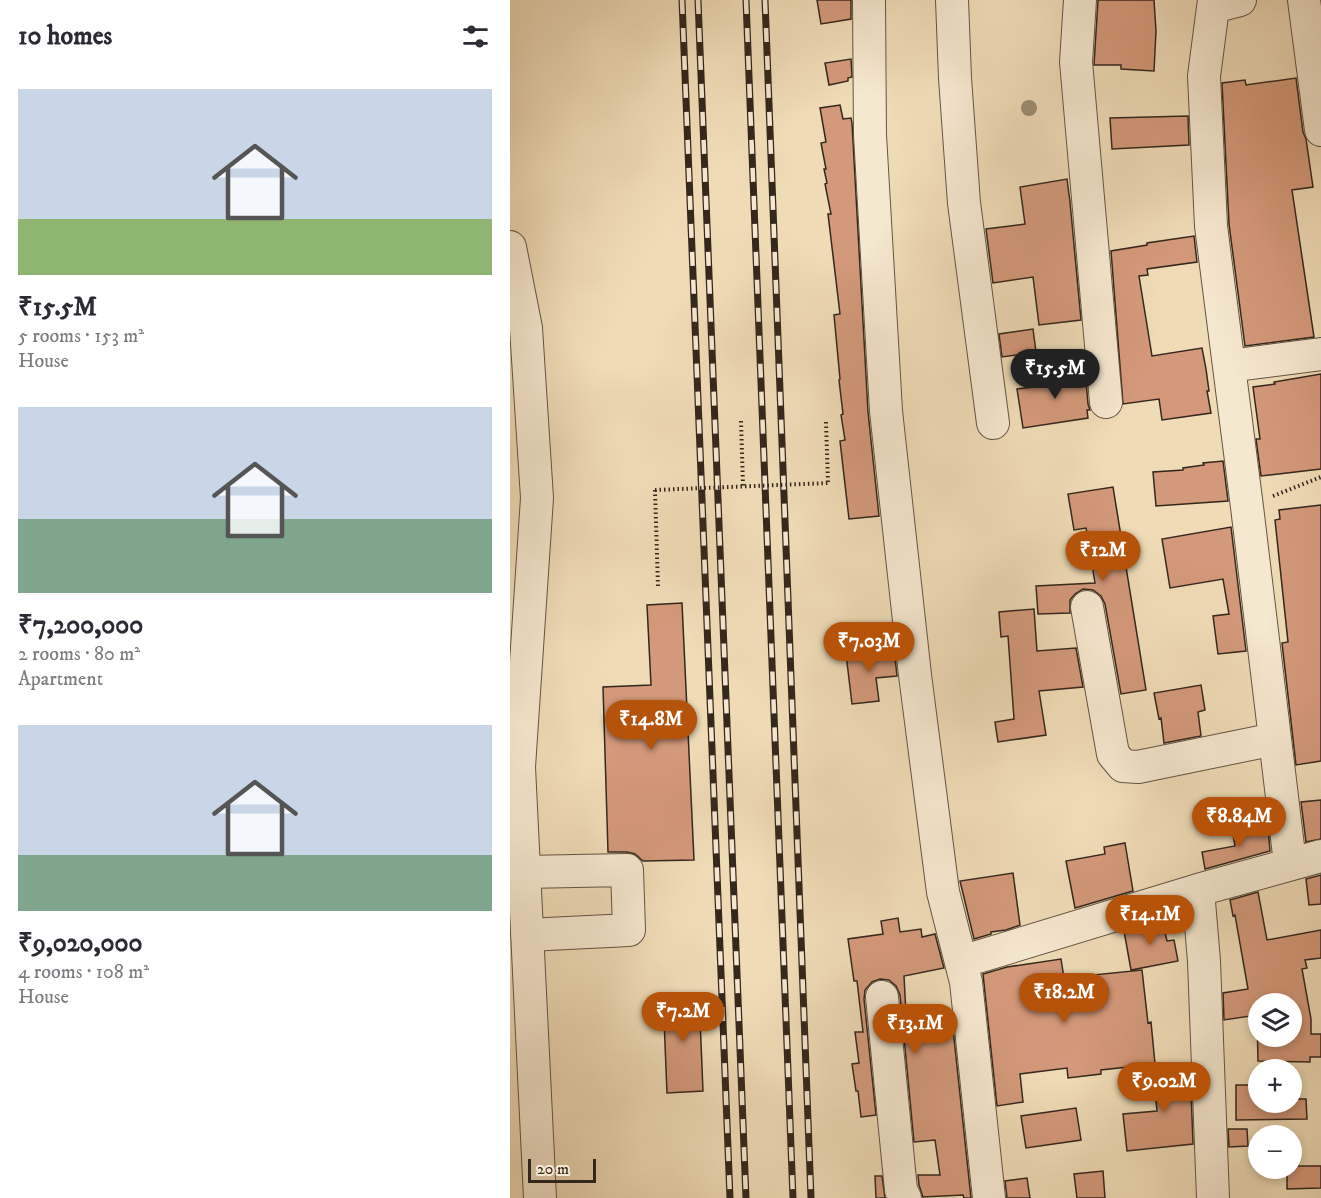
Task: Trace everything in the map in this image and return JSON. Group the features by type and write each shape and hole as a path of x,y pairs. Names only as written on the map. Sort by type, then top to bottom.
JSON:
{"street":[{"path":"869,0 870,135 886,411 915,675 943,892 966,982 980,1197"},
{"path":"952,0 964,203 993,423"},
{"path":"1080,0 1076,62 1106,402"},
{"path":"1304,0 1321,130"},
{"path":"1223,2 1204,76 1210,226 1290,863"},
{"path":"510,247 526,328 537,498 514,768 524,872 540,1198"},
{"path":"1229,366 1321,354"},
{"path":"1087,607 1113,754 1123,766 1138,767 1275,739"},
{"path":"961,962 1198,890 1321,856"},
{"path":"524,872 627,870 629,930 527,935"},
{"path":"1198,890 1204,960 1213,1198"},
{"path":"882,997 901,1190 905,1198"}],"path":[{"path":"741,421 743,486"},
{"path":"658,587 655,490 828,483 826,422"},
{"path":"1247,507 1321,477"}],"building":[{"path":"817,0 851,0 851,19 821,24"},
{"path":"1098,0 1154,0 1156,31 1154,71 1121,69 1121,65 1094,65"},
{"path":"851,59 852,77 848,78 848,81 829,85 825,63"},
{"path":"1296,78 1313,187 1292,190 1314,337 1245,346 1229,224 1222,83 1245,80 1246,85"},
{"path":"840,105 843,119 851,118 852,123 868,412 879,516 849,519 840,441 845,440 834,315 840,314 828,214 831,214 825,184 827,183 824,169 826,169 821,143 826,142 820,108"},
{"path":"1188,116 1189,145 1112,149 1110,118"},
{"path":"1067,179 1081,320 1039,325 1033,277 993,283 986,229 1025,224 1020,187"},
{"path":"1194,236 1197,262 1147,269 1148,275 1139,276 1152,356 1202,348 1206,369 1211,413 1162,420 1159,399 1123,404 1111,251"},
{"path":"1033,329 1036,352 1002,357 999,334"},
{"path":"1085,369 1090,410 1087,410 1088,418 1023,428 1017,389 1041,386 1039,376"},
{"path":"1321,374 1321,469 1261,476 1256,439 1260,439 1253,387"},
{"path":"1223,461 1228,501 1156,506 1153,472 1183,470 1183,468 1204,465 1203,463"},
{"path":"1113,487 1146,690 1121,694 1105,604 1101,596 1093,590 1083,589 1070,600 1070,613 1038,614 1036,586 1095,583 1086,528 1074,530 1068,494"},
{"path":"1321,505 1321,761 1296,765 1282,643 1288,642 1275,520 1280,519 1279,510"},
{"path":"1231,527 1246,651 1218,654 1213,616 1229,614 1223,579 1170,588 1162,539"},
{"path":"682,603 694,860 643,861 635,854 608,852 603,687 651,685 647,605"},
{"path":"1034,609 1037,651 1076,648 1083,687 1039,691 1046,735 998,742 995,722 1014,719 1008,636 1001,637 999,612"},
{"path":"894,649 897,676 876,678 879,701 852,704 846,654"},
{"path":"1201,685 1205,710 1198,712 1201,736 1164,743 1161,718 1159,719 1154,693"},
{"path":"1321,800 1321,839 1306,842 1301,802"},
{"path":"1268,828 1270,851 1205,869 1202,852 1235,846 1233,834"},
{"path":"1125,843 1133,891 1075,908 1066,861 1105,854 1104,847"},
{"path":"1013,873 1020,925 974,939 960,881"},
{"path":"1321,875 1321,904 1309,905 1306,879"},
{"path":"1258,892 1267,940 1321,930 1321,958 1305,960 1307,968 1302,969 1311,1019 1311,1034 1321,1034 1321,1057 1310,1057 1310,1062 1302,1062 1302,1059 1258,1059 1258,1047 1302,1047 1302,993 1248,993 1248,1016 1224,1020 1223,993 1248,989 1235,915 1233,916 1230,900"},
{"path":"898,918 900,932 921,929 922,937 935,934 944,968 904,976 907,1033 943,1027 943,1030 953,1029 971,1198 964,1198 963,1195 923,1197 918,1175 940,1175 935,1140 914,1142 900,995 896,986 889,980 880,979 872,982 865,990 876,1115 861,1117 852,1064 859,1063 855,1032 863,1032 857,981 854,981 848,939 883,934 881,921"},
{"path":"1162,920 1167,941 1174,940 1178,961 1131,970 1124,931"},
{"path":"1061,959 1064,978 1142,970 1155,1064 1101,1070 1101,1074 1068,1078 1067,1068 1020,1074 1023,1102 997,1106 983,974 1007,967"},
{"path":"699,994 703,1091 667,1093 663,995"},
{"path":"1190,1065 1193,1144 1127,1151 1123,1114 1157,1111 1153,1069"},
{"path":"1236,1085 1248,1085 1248,1113 1302,1113 1302,1099 1306,1099 1307,1119 1236,1120"},
{"path":"1076,1108 1081,1140 1026,1148 1021,1116"},
{"path":"1228,1129 1247,1129 1248,1146 1229,1147"},
{"path":"1302,1166 1321,1166 1321,1188 1287,1189 1287,1179 1302,1179"},
{"path":"1103,1171 1105,1198 1077,1198 1074,1174"},
{"path":"875,1176 882,1176 885,1198 876,1198"},
{"path":"1027,1178 1030,1198 1007,1198 1005,1181"}],"railway":[{"path":"682,0 730,1198"},
{"path":"698,0 746,1198"},
{"path":"746,0 793,1198"},
{"path":"765,0 811,1198"}]}
